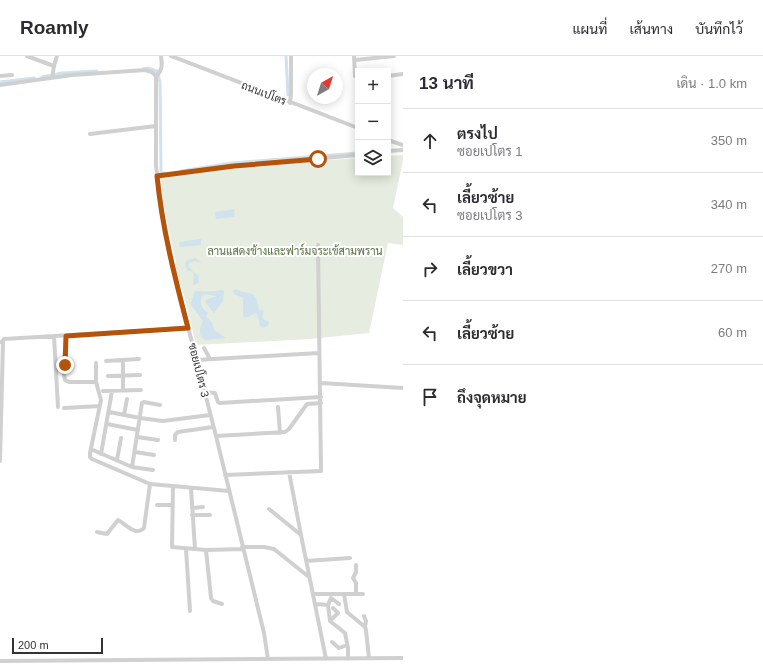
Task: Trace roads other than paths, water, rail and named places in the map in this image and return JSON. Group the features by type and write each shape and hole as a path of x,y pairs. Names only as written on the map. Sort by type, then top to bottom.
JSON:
{"street":[{"path":"28,56 54,66"},
{"path":"52,75 57,56"},
{"name":"ซอยเปโตร 3","path":"161,56 155,99 156,166 163,218 176,280 264,633 266,661"},
{"name":"ถนนเปโตร","path":"172,56 355,127"},
{"path":"290,103 291,56"},
{"path":"355,58 394,56"},
{"path":"0,85 52,75 145,70 158,74"},
{"path":"391,76 403,74"},
{"path":"0,76 12,75"},
{"path":"90,134 156,126"},
{"path":"391,141 403,145"},
{"path":"391,151 403,150"},
{"path":"157,176 234,166 355,155"},
{"path":"225,475 321,471 318,245"},
{"path":"0,460 2,342 4,339 188,328"},
{"path":"54,336 58,407"},
{"path":"66,336 65,380 69,382 96,382"},
{"path":"204,348 210,359"},
{"path":"196,360 319,353"},
{"path":"106,361 139,359"},
{"path":"123,360 123,390"},
{"path":"96,363 96,382 101,400 90,457 92,460 150,484 229,490"},
{"path":"108,376 140,375"},
{"path":"321,383 403,388"},
{"path":"103,391 141,390"},
{"path":"101,454 112,391"},
{"path":"204,392 215,393 218,402 220,403 321,397"},
{"path":"124,415 127,399"},
{"path":"132,467 143,402 160,405"},
{"path":"216,436 285,432 289,429 307,404 321,403"},
{"path":"64,408 100,406"},
{"path":"278,407 280,433"},
{"path":"109,412 163,421 210,415"},
{"path":"107,424 138,430"},
{"path":"175,440 175,435 178,432 213,427"},
{"path":"137,437 158,440"},
{"path":"117,460 121,438"},
{"path":"93,450 132,467 153,470"},
{"path":"135,452 154,455"},
{"path":"289,472 326,659"},
{"path":"97,532 107,533 118,520 133,530 142,530 144,528 150,484"},
{"path":"173,486 173,548 206,550 264,547 272,548 309,578"},
{"path":"191,488 195,549"},
{"path":"157,505 172,506"},
{"path":"192,508 203,507"},
{"path":"270,509 301,536"},
{"path":"192,515 210,515"},
{"path":"272,548 274,542"},
{"path":"186,549 190,611"},
{"path":"230,549 231,556"},
{"path":"206,550 211,598 213,601 222,604"},
{"path":"306,561 350,558"},
{"path":"356,565 356,572 353,578 356,583 356,594"},
{"path":"313,594 363,594"},
{"path":"344,594 347,612 365,627"},
{"path":"339,604 331,598 328,605 330,621 345,633 347,644 344,664"},
{"path":"315,604 328,605"},
{"path":"330,621 338,613 333,608"},
{"path":"364,616 366,621 365,627 368,636 370,658"},
{"path":"332,642 339,648 347,644"},
{"path":"338,658 338,664"},
{"path":"0,661 150,662 403,658"}],"water":[{"path":"234,209 235,217 216,219 215,212"},
{"path":"201,239 201,245 180,247 179,242"},
{"path":"195,258 202,263 195,261 188,265 193,272 198,275 199,283 193,285 194,275 192,272 187,270 185,264 186,261"},
{"path":"235,289 252,294 256,298 259,310 261,309 264,311 262,317 264,320 269,322 268,326 263,328 260,326 256,313 245,318 243,316 243,298 234,294 233,291"},
{"path":"195,291 224,291 223,301 214,313 205,302 207,299 216,296 206,294 202,296 201,304 208,313 206,316 212,323 214,330 226,338 206,340 201,337 200,333 203,321 191,305 191,302"}],"waterway":[{"path":"286,56 288,95"},
{"path":"143,69 148,68 157,71 160,82 161,174 164,173"},
{"path":"42,77 62,73 97,71"},
{"path":"0,82 34,78"},
{"path":"181,171 232,163 355,153"}],"park label":[{"name":"ลานแสดงช้างและฟาร์มจระเข้สามพราน","path":"295,251"}]}
